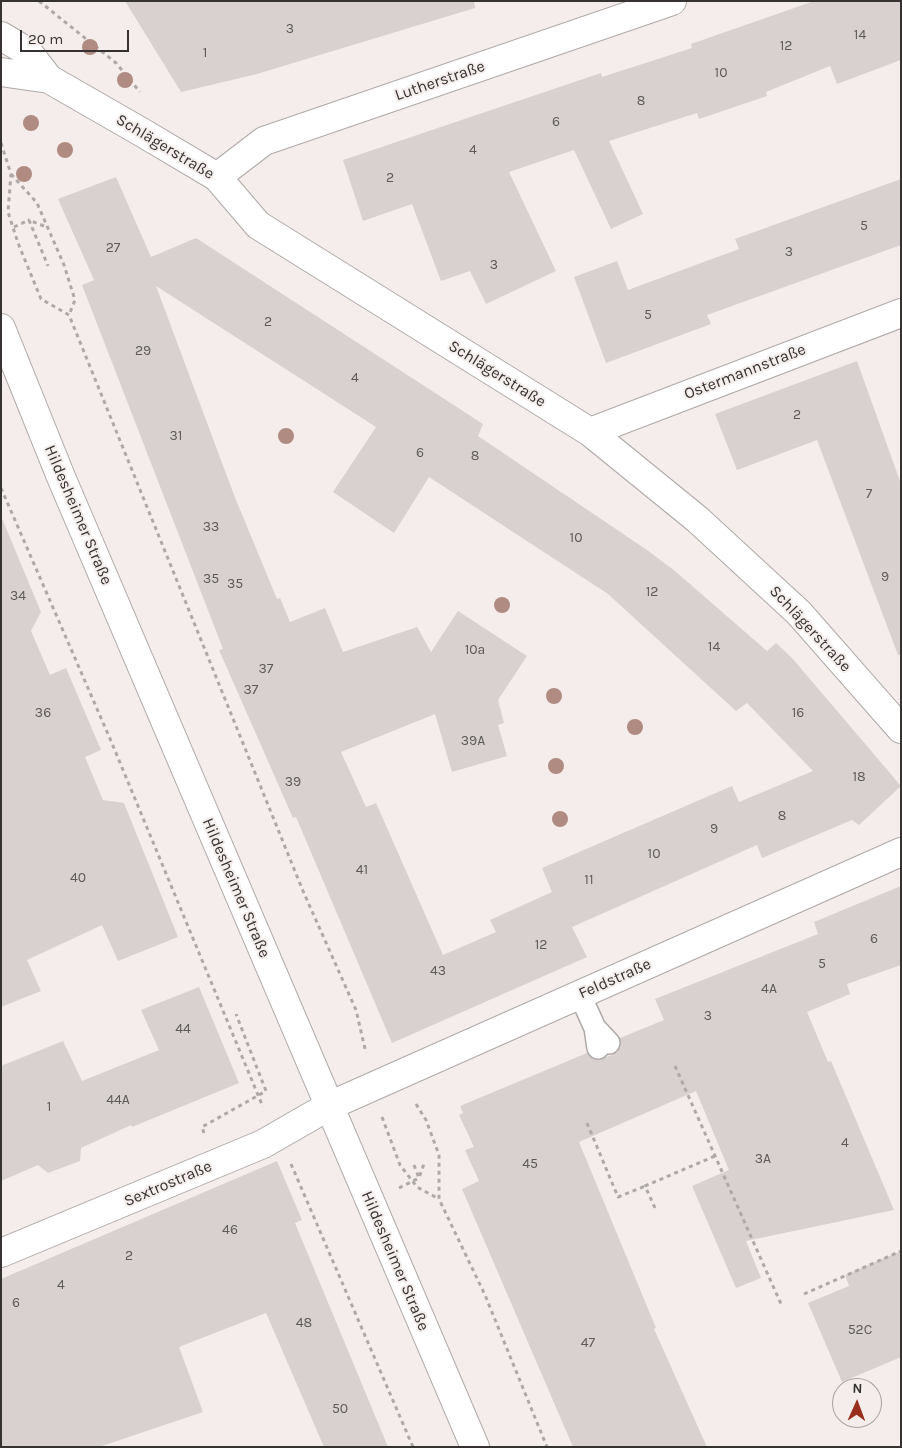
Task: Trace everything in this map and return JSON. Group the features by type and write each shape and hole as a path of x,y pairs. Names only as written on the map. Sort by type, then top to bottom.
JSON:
{"street":[{"name":"Lutherstraße","path":"217,177 264,141 672,1"},
{"name":"Schlägerstraße","path":"1,36 28,52 49,79"},
{"name":"Schlägerstraße","path":"1,72 49,79 217,177 258,224 590,432 697,519 799,613 901,729"},
{"name":"Ostermannstraße","path":"590,432 901,313"},
{"name":"Hildesheimer Straße","path":"1,328 61,477 474,1447"},
{"name":"Feldstraße","path":"329,1106 901,852"},
{"name":"Sextrostraße","path":"1,1253 277,1137 329,1106"}],"lane":[{"path":"580,995 601,1040"}],"path":[{"path":"39,1 116,63 154,108 143,133"},
{"path":"1,142 11,174 8,212 41,299 69,315 303,891 356,1010 373,1087 400,1165 417,1187 439,1199"},
{"path":"11,174 37,203 64,265 74,300 69,315"},
{"path":"13,227 29,220 44,226"},
{"path":"29,220 48,266"},
{"path":"1,488 114,750 258,1096 299,1181 414,1447"},
{"path":"205,1134 202,1127 266,1091 236,1014"},
{"path":"675,1066 781,1304"},
{"path":"400,1075 426,1120 439,1156 439,1199 485,1295 548,1447"},
{"path":"587,1123 618,1197 715,1156"},
{"path":"414,1165 419,1178 425,1161"},
{"path":"645,1186 655,1208"},
{"path":"804,1294 901,1251"}],"building":[{"path":"125,1 474,1 475,8 257,74 181,92"},
{"path":"814,1 901,1 901,60 837,84 830,66 766,92 767,96 699,119 697,113 609,141 643,214 611,229 574,150 509,172 556,271 486,304 470,271 441,281 412,204 363,221 343,160 601,73 602,77 692,48 691,44"},
{"path":"116,177 151,257 196,238 483,424 478,436 647,550 675,571 767,651 776,643 792,658 901,786 859,825 852,820 762,858 757,845 572,927 587,957 392,1043 296,817 293,818 219,650 223,649 82,285 94,280 58,199","holes":["156,286 376,427 333,492 394,533 429,477 608,594 736,711 747,703 813,771 739,802 732,786 542,868 552,892 490,920 496,932 443,955 376,803 366,807 341,752 435,714 452,772 507,756 498,725 504,723 498,700 527,656 458,611 431,652 417,627 343,652 325,608 290,622 280,598 277,599 234,495"]},
{"path":"901,179 901,245 707,315 711,324 606,363 574,277 617,261 628,290 739,249 735,239"},
{"path":"857,361 901,484 901,655 898,655 817,440 737,470 715,414"},
{"path":"1,516 41,612 31,631 50,675 66,668 101,750 85,757 103,800 124,803 178,937 118,961 102,925 27,960 41,991 1,1007"},
{"path":"901,886 901,965 847,984 850,994 807,1012 828,1062 831,1061 894,1210 746,1241 761,1278 736,1288 692,1186 729,1170 696,1091 579,1142 656,1328 654,1329 707,1447 573,1447 462,1189 479,1181 465,1150 474,1147 459,1115 463,1113 460,1106 587,1053 593,1059 599,1060 612,1055 621,1047 620,1038 664,1020 655,999 818,934 814,922"},
{"path":"199,987 239,1083 132,1127 131,1125 81,1148 80,1161 48,1173 38,1165 1,1181 1,1066 63,1041 82,1081 159,1050 141,1010"},
{"path":"277,1161 302,1220 295,1223 388,1447 324,1447 266,1313 179,1347 203,1412 99,1447 1,1447 1,1279"},
{"path":"901,1251 901,1357 851,1378 840,1378 808,1303 849,1286 845,1275"}]}
